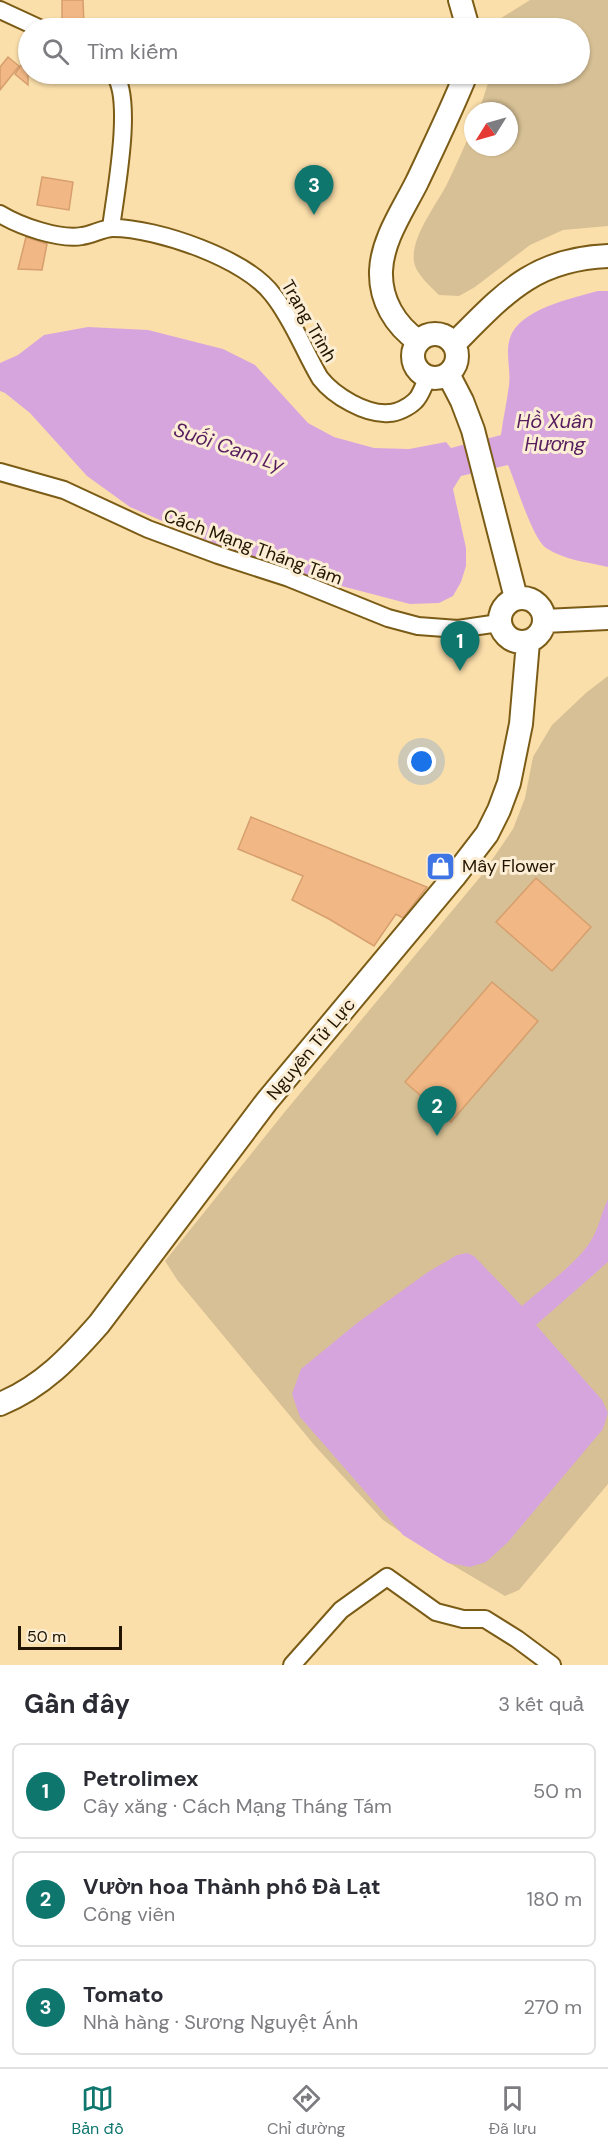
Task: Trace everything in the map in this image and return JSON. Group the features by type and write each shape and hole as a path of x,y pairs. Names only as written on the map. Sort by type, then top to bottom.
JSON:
{"main road":[{"path":"460,0 465,18"},
{"path":"418,341 401,326 389,308 382,285 382,261 390,238 462,84"},
{"path":"454,344 505,293 533,274 561,263 608,256"},
{"path":"438,375 456,364 458,357 450,338 437,333 424,336 418,341 413,352 415,364 418,369 438,375 462,401 473,430 516,598"},
{"path":"523,597 536,603 543,614 544,621 539,634 528,642 521,642 508,638 504,634 499,616 504,605 523,597"},
{"path":"544,621 608,618"},
{"name":"Nguyên Tử Lực","path":"0,1404 20,1396 70,1358 99,1324 267,1101 454,877 487,834 509,783 521,724 528,642"}],"street":[{"path":"0,10 18,18"},
{"path":"111,228 123,130 123,95 120,84"},
{"name":"Trạng Trình","path":"0,214 19,224 72,237 111,228 147,232 201,249 252,273 274,295 329,390 339,397 377,412 392,413 417,400 438,375"},
{"name":"Cách Mạng Tháng Tám","path":"0,472 64,490 148,529 290,578 388,618 418,626 458,630 500,623"},
{"path":"292,1665 341,1610 387,1577 436,1612 464,1619 485,1619 552,1665"}],"shaded area":[{"path":"530,0 608,0 608,226 563,230 530,245 475,287 459,296 439,295 417,271 414,252 420,231 448,182 464,147 464,156 518,156 518,102 482,102 488,84 590,84 590,18 501,18"},
{"path":"608,676 608,1484 519,1590 505,1596 432,1553 383,1520 315,1446 178,1281 165,1261 283,1114 481,876 513,829 525,798 533,757 552,725"}],"water":[{"path":"598,291 608,291 608,567 568,558 546,548 535,533 508,465 461,476 453,489 466,548 466,566 453,596 439,603 410,604 311,578 220,546 130,507 87,476 30,413 0,391 0,363 18,355 44,335 88,327 148,330 223,349 255,365 308,423 334,437 374,448 409,449 446,442 451,448 501,435 509,385 509,344 515,328 524,319 548,306"},
{"path":"608,1199 608,1262 536,1325 602,1400 608,1413 603,1429 508,1542 486,1562 470,1567 448,1563 403,1535 300,1417 292,1394 301,1369 357,1323 428,1272 457,1255 467,1253 474,1256 522,1306 568,1267 584,1250 596,1232"}],"building":[{"path":"62,0 83,0 84,18 62,18"},
{"path":"8,57 18,65 0,90 0,67"},
{"path":"42,177 73,182 69,210 37,205"},
{"path":"26,237 47,244 42,270 18,269"},
{"path":"251,817 427,887 403,918 396,914 374,946 292,900 303,876 238,849"},
{"path":"536,878 591,927 552,971 496,922"},
{"path":"492,982 538,1021 451,1122 405,1082"}],"place":[{"name":"Tomato","path":"314,215"},
{"name":"Petrolimex","path":"460,671"},
{"name":"Mây Flower","path":"441,866"},
{"name":"Vườn hoa Thành phố Đà Lạt","path":"437,1136"}],"water label":[{"name":"Hồ Xuân Hương","path":"555,432"},
{"name":"Suối Cam Ly","path":"229,447"}]}
